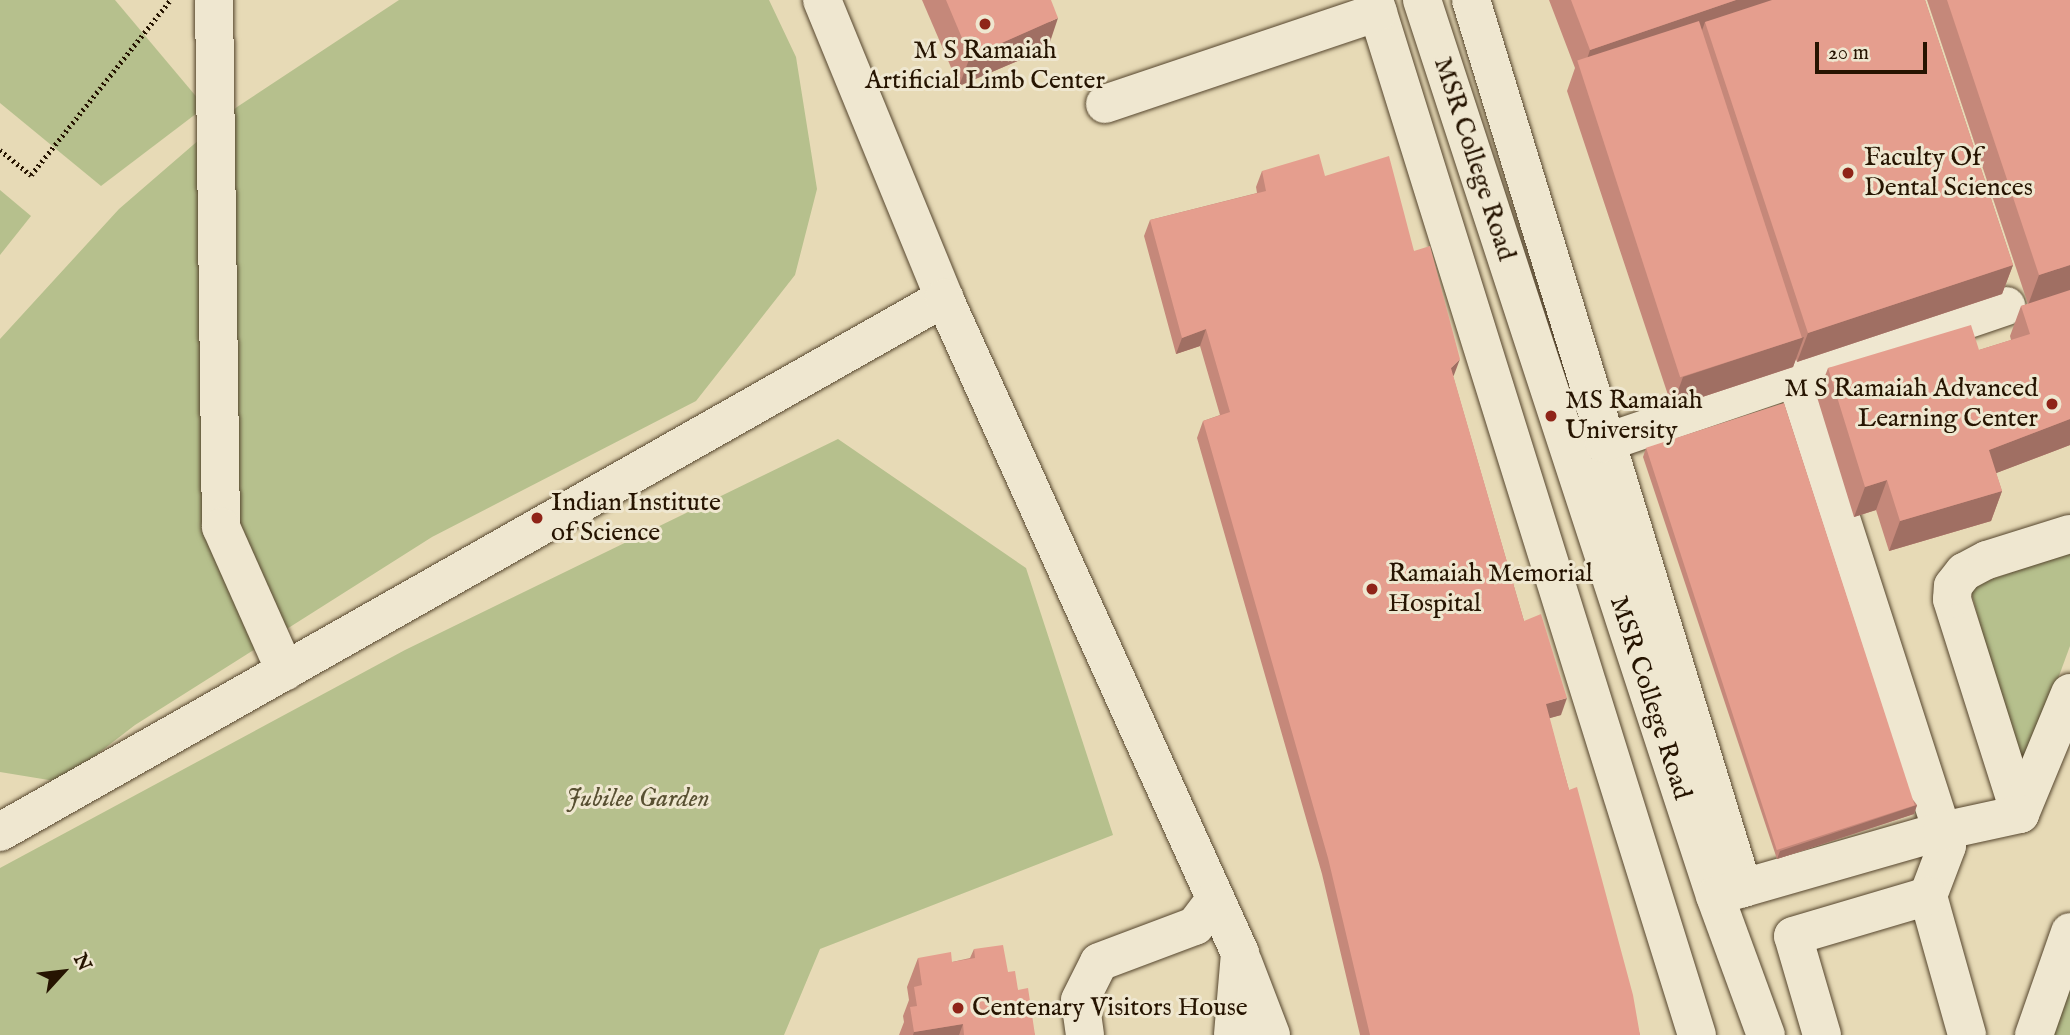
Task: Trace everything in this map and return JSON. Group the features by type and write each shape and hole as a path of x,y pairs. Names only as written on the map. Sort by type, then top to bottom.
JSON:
{"street":[{"path":"214,0 221,527 285,671"},
{"path":"822,0 944,298 1240,953 1271,1035"},
{"name":"MSR College Road","path":"1422,0 1729,892 1766,1035"},
{"path":"1471,0 1604,443 1729,892"},
{"path":"1104,104 1376,6 1662,915 1697,1035"},
{"path":"0,832 944,298"},
{"path":"1604,443 2006,306"},
{"path":"1795,376 1947,846 1928,896 1967,1035"},
{"path":"2020,814 1952,599 1953,586 1964,572 1987,561 2070,534"},
{"path":"2020,814 2070,693"},
{"path":"1662,915 1729,892 1942,831 2020,814"},
{"path":"1822,1035 1793,936 1928,896"},
{"path":"1085,1035 1080,1000 1100,962 1195,926 1215,899"},
{"path":"1233,1035 1240,953"},
{"path":"2034,1035 2066,957"}],"path":[{"path":"0,149 31,175 170,0"}],"green space":[{"path":"0,0 115,0 205,107 101,186 0,103"},
{"path":"399,0 769,0 796,57 817,189 795,275 696,401 432,537 135,725 61,782 0,772 0,339 119,209 237,107"},
{"path":"0,190 31,216 0,255"},
{"name":"Jubilee Garden","path":"838,439 1026,568 1113,835 820,949 784,1035 0,1035 0,868 405,650"},
{"path":"2070,552 2070,646 2021,779 1970,587"},
{"path":"2070,988 2070,1035 2047,1035"}],"building":[{"path":"946,0 1051,0 1058,18 970,57"},
{"path":"1571,0 1736,0 1590,50"},
{"name":"Faculty Of Dental Sciences","path":"1772,0 1925,0 2013,265 1808,333 1705,22"},
{"path":"1947,0 2070,0 2070,265 2039,275"},
{"path":"1699,21 1802,338 1680,377 1577,61"},
{"name":"Ramaiah Memorial Hospital","path":"1319,154 1325,176 1389,156 1414,251 1430,246 1460,359 1451,368 1524,621 1541,614 1567,698 1546,704 1569,790 1577,787 1633,995 1640,1035 1370,1035 1328,858 1203,421 1230,412 1206,329 1182,338 1150,220 1266,191 1262,171"},
{"path":"2070,290 2070,419 1989,450 2002,491 1900,521 1887,480 1865,487 1828,368 1971,325 1979,350 2030,334 2021,306"},
{"path":"1784,403 1915,805 1777,850 1646,448"},
{"path":"1003,945 1008,972 1015,971 1018,990 1028,988 1035,1035 964,1035 963,1024 914,1032 910,1007 917,1006 914,987 922,985 918,958 951,952 952,962 975,958 974,949"}],"place":[{"name":"M S Ramaiah Artificial Limb Center","path":"985,24"},
{"name":"Faculty Of Dental Sciences","path":"1848,173"},
{"name":"M S Ramaiah Advanced Learning Center","path":"2052,404"},
{"name":"MS Ramaiah University","path":"1551,416"},
{"name":"Indian Institute of Science","path":"537,518"},
{"name":"Ramaiah Memorial Hospital","path":"1372,589"},
{"name":"Centenary Visitors House","path":"958,1008"}]}
